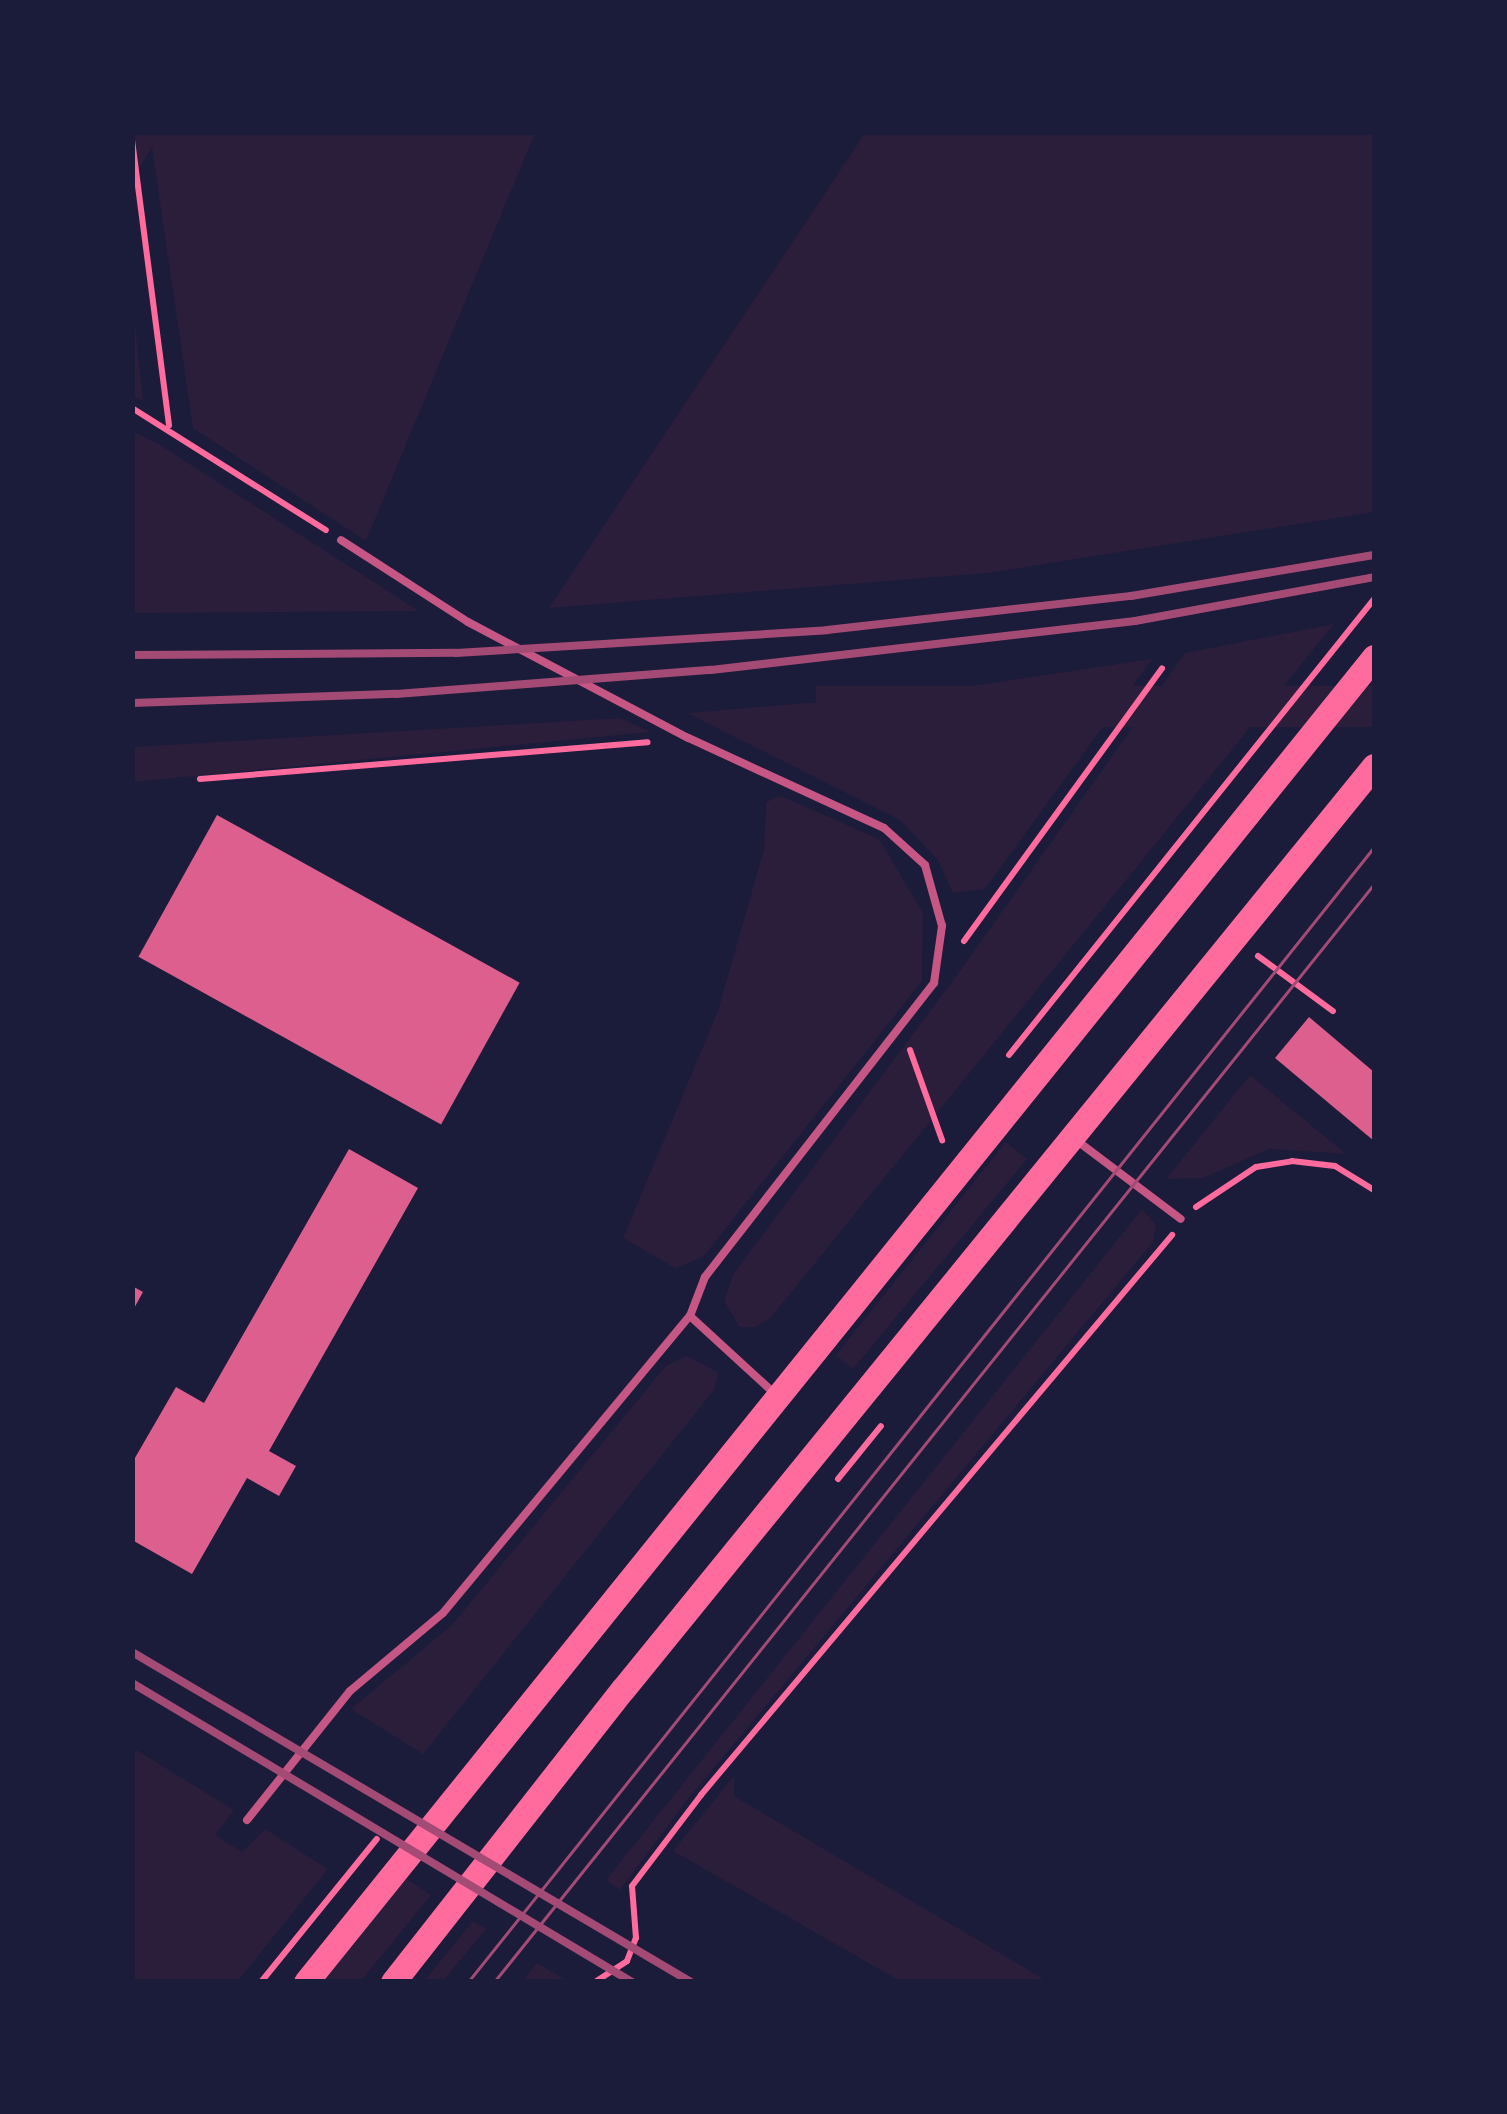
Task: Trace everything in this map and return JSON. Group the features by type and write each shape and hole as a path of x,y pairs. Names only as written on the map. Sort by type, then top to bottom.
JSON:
{"main road":[{"path":"306,1982 1374,657"},
{"path":"393,1982 1374,766"}],"lane":[{"path":"247,1820 350,1691 443,1613 690,1316 705,1277 934,983 942,926 925,865 884,828 688,738 468,622 341,540"},
{"path":"1073,1138 1181,1219"},
{"path":"690,1316 778,1396"}],"path":[{"path":"132,140 168,426"},
{"path":"132,408 168,426 341,540"},
{"path":"998,1070 1374,599"},
{"path":"934,983 1162,668"},
{"path":"200,780 688,738"},
{"path":"1252,952 1333,1011"},
{"path":"902,1025 942,1140"},
{"path":"930,1154 952,1126"},
{"path":"595,1982 626,1961 636,1938 632,1886 701,1795 1181,1219 1256,1167 1292,1161 1335,1166 1374,1190"}],"shaded area":[{"path":"132,133 535,133 366,541 193,428 152,147 133,178"},
{"path":"865,133 1374,133 1374,512 988,573 549,608"},
{"path":"133,305 143,401 133,396"},
{"path":"132,431 157,443 419,611 133,613"},
{"path":"1334,624 772,1316 756,1327 740,1327 724,1301 734,1273 960,971 1185,653"},
{"path":"1152,659 985,889 953,893 938,860 900,820 687,713 924,693"},
{"path":"816,686 1374,686 1374,727 816,727"},
{"path":"620,718 651,732 133,782 133,747"},
{"path":"781,796 879,839 923,913 922,981 703,1257 675,1268 623,1238 718,1011 764,849 766,802"},
{"path":"1250,1075 1346,1154 1269,1149 1203,1178 1166,1179"},
{"path":"1006,1142 1027,1159 853,1369 836,1355"},
{"path":"1142,1209 1156,1225 1153,1242 687,1800 620,1890 606,1880"},
{"path":"687,1356 719,1373 714,1390 423,1754 351,1709 452,1625 666,1366"},
{"path":"133,1748 234,1810 215,1835 242,1852 265,1829 328,1869 238,1981 133,1981"},
{"path":"734,1776 734,1796 1047,1981 900,1981 673,1851"},
{"path":"402,1876 431,1895 361,1981 318,1982"},
{"path":"473,1921 486,1929 443,1981 424,1981"},
{"path":"537,1963 566,1980 522,1981"}],"building":[{"path":"217,815 520,983 441,1124 138,957"},
{"path":"1309,1017 1374,1072 1374,1141 1275,1058"},
{"path":"349,1149 418,1188 269,1451 296,1466 279,1496 247,1478 192,1574 132,1540 132,1463 176,1387 204,1403"},
{"path":"132,1286 143,1292 132,1312"}],"tram line":[{"path":"468,1982 1374,847"},
{"path":"494,1982 1374,884"}],"railway":[{"path":"132,655 456,653 827,630 1131,596 1374,555"},
{"path":"132,703 396,694 711,670 1135,621 1374,577"},
{"path":"132,1652 691,1982"},
{"path":"132,1683 632,1982"}]}
